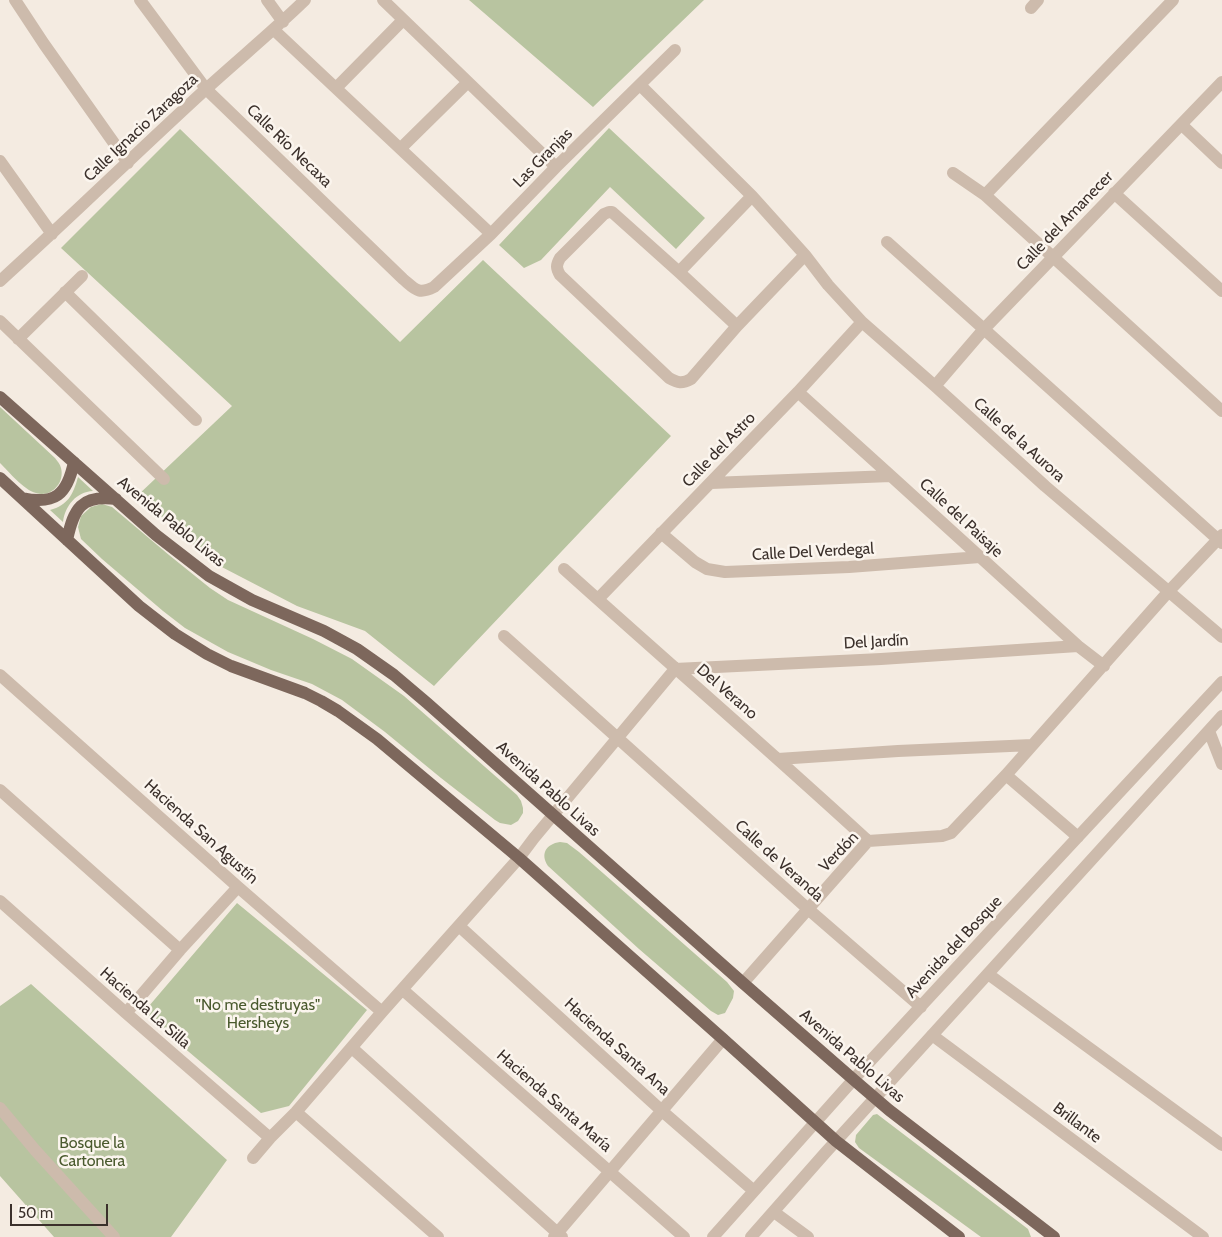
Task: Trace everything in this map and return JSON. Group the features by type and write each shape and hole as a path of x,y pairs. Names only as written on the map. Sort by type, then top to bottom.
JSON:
{"main road":[{"name":"Avenida Pablo Livas","path":"0,397 156,535 209,576 252,600 341,640 374,660 427,702 889,1110 1054,1237"},
{"path":"22,498 41,501 62,492 70,477 74,462"},
{"path":"0,478 140,606 175,634 191,645 231,666 305,693 338,711 377,739 519,858 836,1141 960,1237"},
{"path":"68,540 74,516 84,504 96,498 116,499"},
{"path":"1035,1223 1040,1237"}],"street":[{"path":"15,0 128,163"},
{"name":"Calle Río Necaxa","path":"140,0 206,89 403,279 417,290 425,291 434,287"},
{"path":"267,0 278,26 336,88 491,234"},
{"name":"Calle Ignacio Zaragoza","path":"0,281 206,89 305,0"},
{"path":"383,0 556,167"},
{"path":"985,195 1173,0"},
{"path":"336,88 403,20"},
{"name":"Las Granjas","path":"434,287 491,234 675,50"},
{"path":"401,148 468,82"},
{"name":"Calle del Amanecer","path":"936,386 984,329 1222,82"},
{"name":"Calle de la Aurora","path":"640,85 752,196 862,322 936,386 1045,486 1222,637"},
{"path":"1182,124 1222,163"},
{"path":"0,161 52,234"},
{"path":"954,173 985,195 1222,411"},
{"path":"1114,193 1222,291"},
{"path":"680,272 752,196"},
{"path":"737,326 612,212 604,214 556,264 556,269 560,275 669,378 677,383 684,383 691,379 737,326 805,255"},
{"path":"887,242 1221,539"},
{"path":"18,339 82,276"},
{"path":"65,292 196,420"},
{"path":"0,320 164,479"},
{"name":"Calle del Astro","path":"598,599 798,392 862,322"},
{"name":"Calle del Paisaje","path":"798,392 1078,646 1104,666"},
{"path":"711,483 892,476"},
{"name":"Calle Del Verdegal","path":"661,533 695,562 707,569 725,572 849,567 980,557"},
{"name":"Verdón","path":"743,983 868,841 942,836 950,833 1006,775 1169,592 1221,539"},
{"name":"Del Verano","path":"564,569 778,758 868,841"},
{"name":"Calle de Veranda","path":"504,636 808,910 920,1007"},
{"name":"Del Jardín","path":"675,669 881,659 1078,646"},
{"path":"253,1158 296,1112 519,858 675,669"},
{"name":"Hacienda San Agustín","path":"0,675 238,887 382,1012"},
{"name":"Avenida del Bosque","path":"713,1237 994,926 1222,682"},
{"path":"751,1237 1222,716"},
{"path":"1209,731 1222,764"},
{"path":"778,758 1032,745"},
{"path":"1006,775 1078,837"},
{"path":"0,790 180,950"},
{"path":"126,1013 238,887"},
{"name":"Hacienda La Silla","path":"0,901 270,1138"},
{"name":"Hacienda Santa Ana","path":"459,926 754,1192"},
{"path":"988,974 1222,1144"},
{"name":"Hacienda Santa María","path":"403,990 684,1237"},
{"name":"Brillante","path":"932,1036 1203,1237"},
{"path":"352,1048 558,1236 610,1171 723,1039"},
{"path":"0,1108 35,1150 114,1237"},
{"path":"296,1112 438,1237"},
{"path":"774,1212 808,1237"}],"green space":[{"path":"469,0 704,0 593,107"},
{"path":"609,128 705,218 676,249 610,187 541,260 524,268 499,245"},
{"path":"180,129 400,342 483,260 671,436 434,686 365,631 297,606 216,564 137,496 232,406 61,248"},
{"path":"0,407 55,458 59,464 62,474 61,479 52,491 42,494 31,491 0,463"},
{"path":"78,477 93,491 81,494 72,501 66,511 63,522 50,510 61,505 69,498"},
{"path":"102,504 112,507 210,588 228,600 352,659 404,696 517,795 523,808 523,813 518,821 511,825 495,820 342,700 312,684 271,670 228,652 185,628 102,559 81,539 78,527 81,516 91,507"},
{"path":"560,842 567,843 579,852 727,982 734,991 733,998 725,1013 718,1015 711,1011 639,949 548,866 545,857 546,850 551,845"},
{"name":"\"No me destruyas\" Hersheys","path":"237,903 367,1010 289,1106 261,1113 143,1013"},
{"name":"Bosque la Cartonera","path":"31,984 227,1160 171,1237 54,1237 0,1176 0,1006"},
{"path":"877,1114 1028,1229 1031,1237 981,1237 859,1148 855,1142 856,1135 873,1115"}]}
